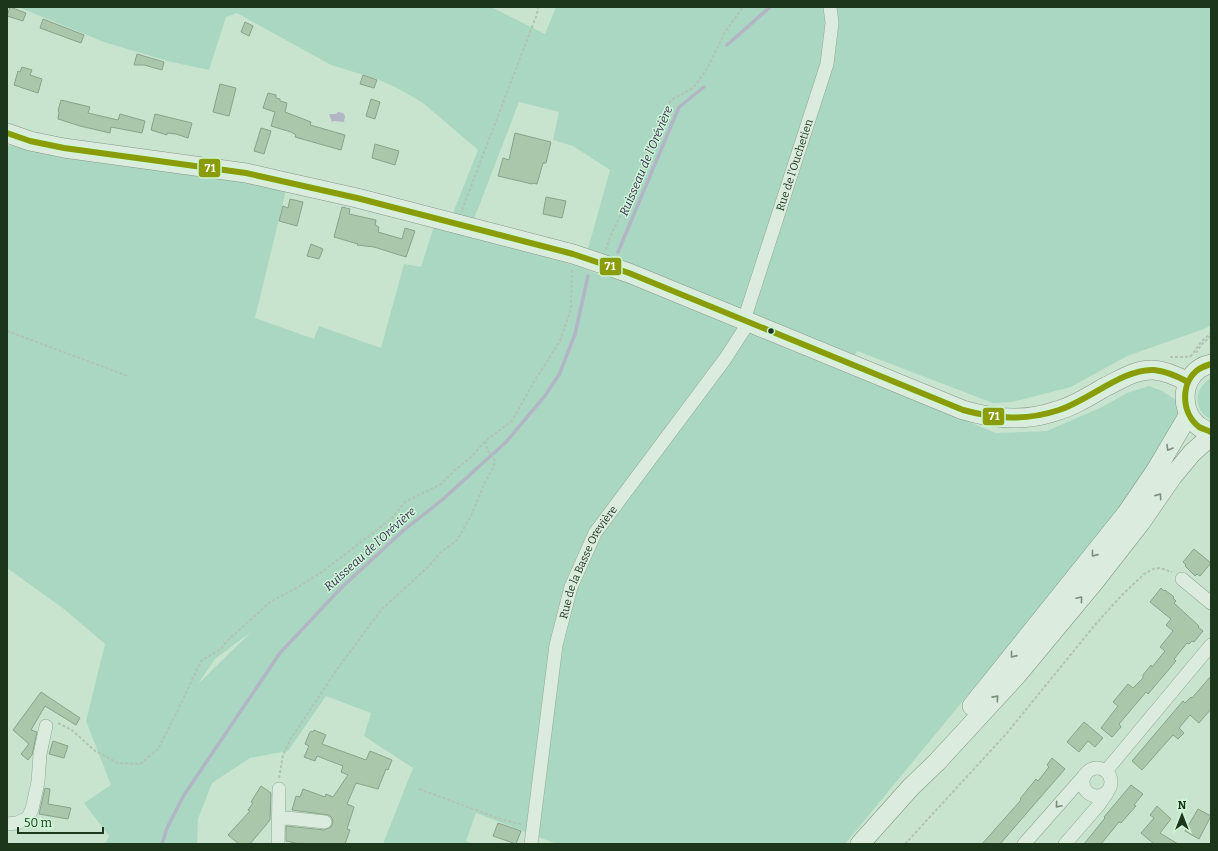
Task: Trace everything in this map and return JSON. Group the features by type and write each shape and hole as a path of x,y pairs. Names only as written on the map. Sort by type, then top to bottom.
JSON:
{"street":[{"name":"Rue de l'Ouchetien","path":"747,321 827,64 832,23 830,7"},
{"path":"7,133 30,141 64,148 246,173 357,198 609,262 747,321 963,410 979,415 995,418 1020,418 1053,412 1077,403 1125,377 1145,370 1160,371 1172,374 1188,382"},
{"name":"Rue de la Basse Orevière","path":"531,844 532,826 556,645 571,587 595,533 725,359 747,321"},
{"path":"1211,364 1197,371 1188,382 1185,401 1193,421 1200,427 1211,432"},
{"path":"911,787 924,767 1126,514 1156,470 1189,414"},
{"path":"860,844 911,787 937,762 1017,675 1096,581 1141,522 1172,477 1192,453 1211,436"},
{"path":"1182,580 1211,603"},
{"path":"1106,771 1211,645"},
{"path":"7,824 17,823 28,818 32,809 38,782 40,754 46,726"},
{"path":"1024,844 1088,771 1100,768 1106,771 1112,782 1111,787 1098,806 1065,844"},
{"path":"1084,776 1083,786 1089,794 1098,797 1107,793"},
{"path":"278,844 279,789"},
{"path":"279,819 287,818 325,822"}],"path":[{"path":"457,224 537,14 538,7"},
{"path":"609,262 610,237 648,156 671,100 693,88 706,69 725,32 743,7"},
{"path":"46,726 55,722 72,730 95,751 118,763 140,764 158,749 201,661 221,649 226,642 270,602 300,586 323,571 391,519 404,502 441,484 472,456 485,441 512,421 534,382 560,341 571,309 573,254"},
{"path":"7,332 128,376"},
{"path":"1169,357 1191,356 1201,342 1211,335"},
{"path":"1192,360 1201,345 1211,335"},
{"path":"279,789 283,756 290,740 338,668 381,610 440,553 457,540 471,516 495,462 494,457 488,451 485,441"},
{"path":"905,844 1007,732 1094,626 1136,582 1148,571 1160,568 1168,570 1182,580"},
{"path":"419,789 503,820 532,826"}],"green space":[{"path":"18,7 491,7 545,34 556,7 1211,7 1211,325 1204,329 1127,356 1071,387 1012,402 993,403 857,351 847,372 996,433 1047,431 1102,407 1127,393 1149,386 1162,391 1179,402 1179,415 1139,480 1084,554 845,844 557,844 476,813 466,841 472,844 383,844 413,768 364,736 371,713 326,696 288,751 250,758 212,783 198,819 197,844 105,844 109,836 84,803 111,785 86,721 105,644 64,609 7,568 7,145 185,172 286,190 255,318 314,339 319,326 381,348 404,264 421,267 434,226 577,266 603,276 611,257 588,249 610,170 573,146 553,140 559,112 519,102 474,219 453,213 478,150 423,103 397,88 377,79 331,65 237,13 226,17 209,70 167,61 104,42","holes":["251,632 198,684 215,659"]},
{"path":"1211,378 1211,419 1201,410 1198,405 1198,399 1201,387"}],"water":[{"path":"338,112 343,113 345,116 344,122 332,122 329,114 336,114"}],"building":[{"path":"10,7 26,13 23,21 7,16"},
{"path":"43,19 84,35 81,43 40,28"},
{"path":"245,22 253,26 249,36 241,32"},
{"path":"137,54 164,62 162,70 144,65 134,65"},
{"path":"22,67 32,70 30,75 42,79 38,93 14,85 18,71 20,72"},
{"path":"363,75 377,80 374,88 360,84"},
{"path":"220,84 236,88 229,116 213,112"},
{"path":"268,93 276,95 276,98 280,99 280,101 287,103 285,112 311,122 310,125 345,135 341,150 295,137 296,135 291,132 271,126 275,112 263,108"},
{"path":"371,99 380,102 375,119 366,116"},
{"path":"61,100 90,107 88,113 118,120 120,114 145,121 142,133 111,127 110,133 58,119 58,111"},
{"path":"155,114 192,123 188,138 176,134 167,133 167,135 151,130"},
{"path":"261,128 271,131 264,154 254,151"},
{"path":"515,133 551,142 546,163 543,163 537,184 498,176 503,158 509,160"},
{"path":"375,144 399,151 395,165 372,158"},
{"path":"546,197 566,201 562,218 543,214"},
{"path":"290,199 303,202 297,226 279,221 283,206 288,208"},
{"path":"342,207 350,209 349,214 376,220 375,225 379,227 378,232 402,239 405,228 415,231 406,257 374,247 357,245 358,244 334,237"},
{"path":"311,244 323,249 319,259 307,256"},
{"path":"1194,549 1211,563 1200,576 1197,574 1195,576 1183,562"},
{"path":"1161,588 1174,597 1173,598 1176,601 1174,603 1203,631 1194,642 1192,641 1189,644 1187,643 1174,659 1176,661 1148,694 1146,692 1119,724 1121,727 1112,737 1101,728 1118,706 1113,702 1128,684 1133,688 1143,678 1143,675 1151,665 1152,667 1165,651 1160,647 1173,631 1166,625 1171,619 1150,602"},
{"path":"1211,676 1211,709 1199,723 1190,715 1179,728 1184,733 1178,739 1173,735 1142,770 1132,761 1183,701 1185,703 1191,697 1192,698"},
{"path":"41,692 80,718 76,725 45,706 31,730 37,732 32,755 28,760 21,754 29,744 13,730"},
{"path":"1084,722 1103,738 1095,747 1088,741 1079,752 1067,742"},
{"path":"314,730 326,735 322,744 366,760 370,751 392,760 388,770 386,769 378,789 356,783 347,804 354,807 347,829 350,830 345,844 300,844 286,841 286,826 324,830 331,827 333,822 329,815 292,810 296,796 300,797 303,789 325,797 326,794 333,797 348,775 341,772 343,766 317,756 315,761 304,757 309,746 305,744 309,734"},
{"path":"53,741 68,746 64,758 49,754"},
{"path":"1052,758 1065,769 1000,844 982,844 1021,800 1020,799 1036,779 1038,781 1049,767 1047,765"},
{"path":"1131,785 1143,794 1134,805 1136,806 1121,823 1119,822 1101,844 1084,844 1105,818 1104,817"},
{"path":"261,786 271,793 270,820 250,844 239,844 228,835 250,811 248,810 253,803 251,802"},
{"path":"45,788 50,789 48,804 71,808 68,819 39,814"},
{"path":"1157,806 1171,819 1160,833 1178,844 1154,844 1141,833 1154,818 1150,815"},
{"path":"1198,809 1211,816 1199,839 1185,831"},
{"path":"498,823 521,831 516,844 493,836"}],"waterway":[{"name":"Ruisseau de l'Orévière","path":"727,45 770,7"},
{"name":"Ruisseau de l'Orévière","path":"618,252 679,107 704,87"},
{"name":"Ruisseau de l'Orévière","path":"162,844 167,828 184,795 280,653 341,588 404,530 442,500 506,442 544,397 559,375 575,334 588,276"}],"transit line":[{"name":"71","path":"7,133 30,141 64,148 246,173 357,198 573,254 629,273 963,410 975,413 1011,418 1047,414 1070,406 1118,379 1142,371 1163,371 1188,382"},
{"name":"71","path":"1211,364 1199,369 1193,375 1188,382 1185,398 1186,406 1193,421 1199,427 1211,432"}]}
